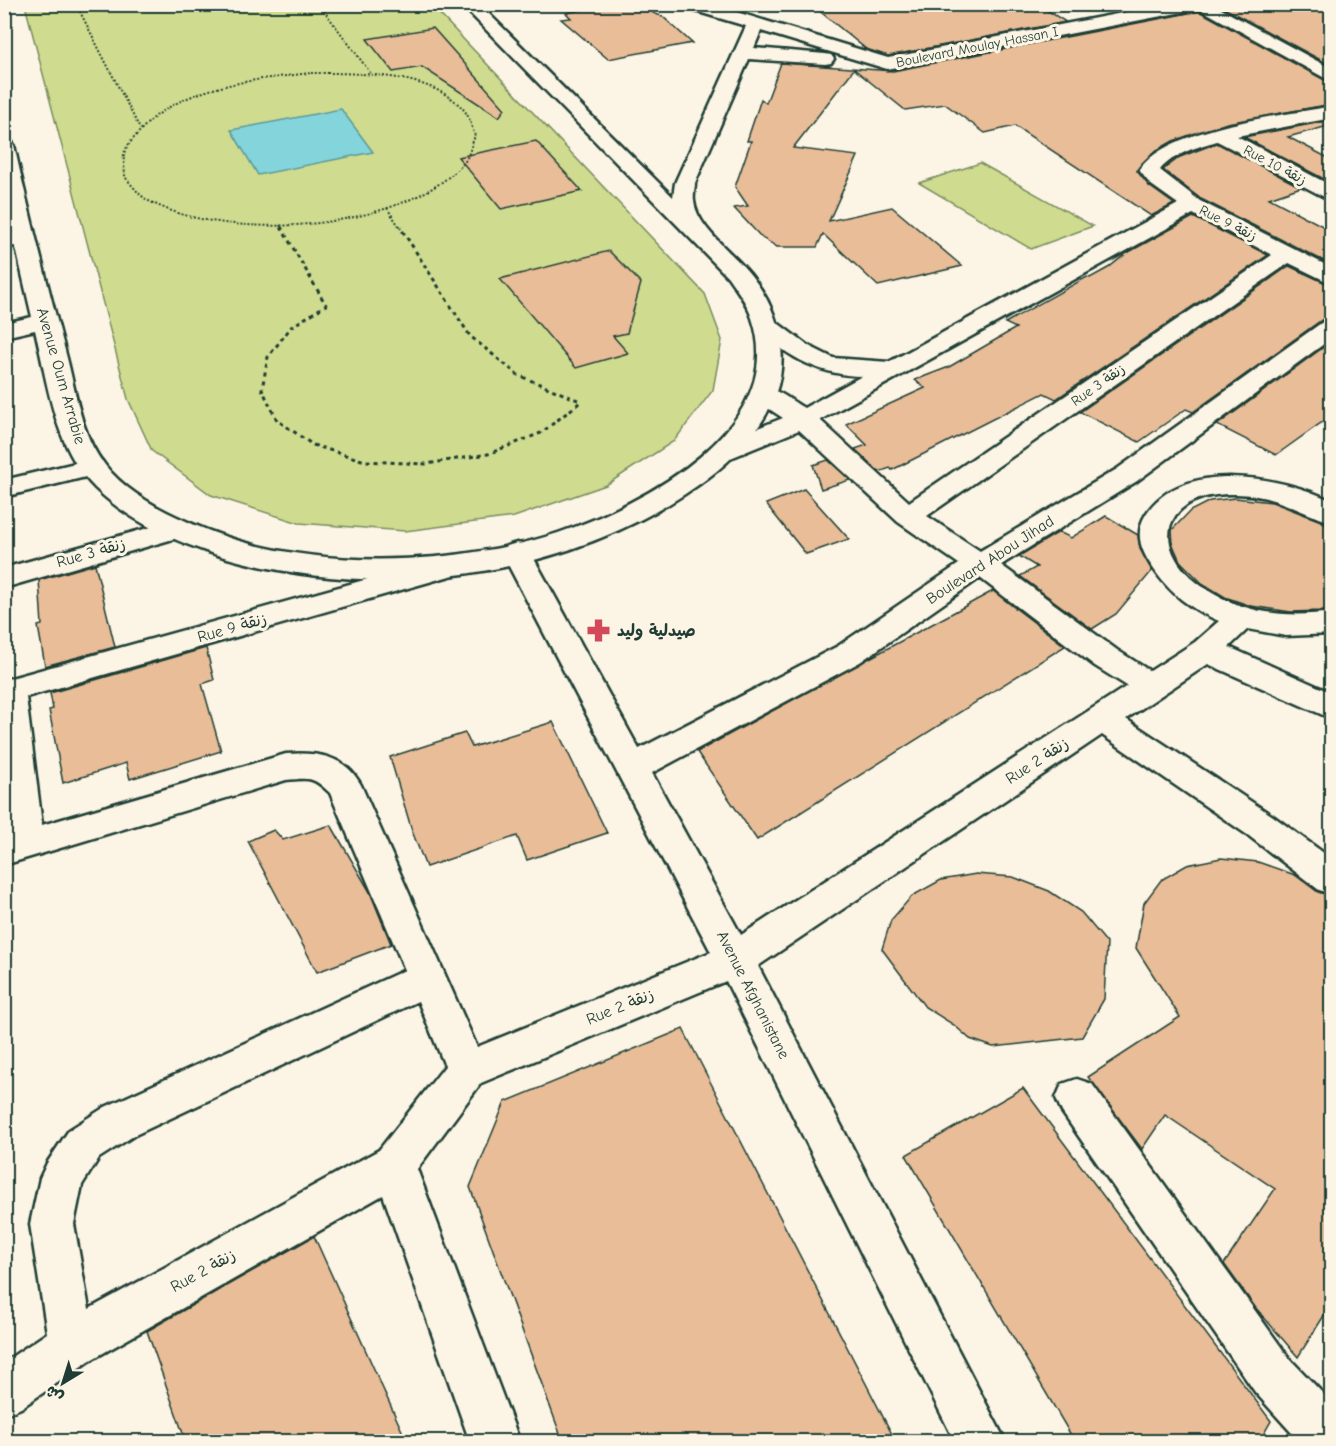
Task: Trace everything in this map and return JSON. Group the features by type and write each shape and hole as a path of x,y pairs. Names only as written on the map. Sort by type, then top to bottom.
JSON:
{"street":[{"path":"469,4 701,236 736,272 755,298 767,326 770,356 763,394 749,419 724,451"},
{"name":"Boulevard Moulay Hassan I","path":"691,4 887,64 1198,4"},
{"path":"1198,4 1332,77"},
{"path":"701,236 684,203 685,183 756,24"},
{"path":"743,53 887,64"},
{"path":"1218,134 1332,112"},
{"path":"1296,119 1323,132"},
{"name":"Rue 9 زنقة","path":"1218,134 1162,154 1151,163 1149,170 1157,180 1193,206 1289,253 1332,277"},
{"name":"Rue 10 زنقة","path":"1218,134 1332,195"},
{"name":"Avenue Oum Arrabie","path":"4,145 14,240 45,321 71,421 84,453 92,467 109,485 146,513 194,537 252,555 318,566 388,569 460,563 523,552 590,532 643,508 688,481 724,451"},
{"path":"724,451 803,419 1193,206"},
{"name":"Rue 3 زنقة","path":"908,516 1289,253"},
{"path":"4,330 45,321"},
{"path":"767,326 796,351 820,363 851,369 894,369"},
{"name":"Boulevard Abou Jihad","path":"632,768 849,654 980,564 1126,475 1332,326"},
{"path":"763,394 803,419 908,516 980,564 1106,658 1150,686"},
{"path":"4,489 92,467"},
{"path":"1126,475 1175,500"},
{"path":"1331,511 1298,497 1263,488 1230,486 1199,489 1175,500 1161,513 1154,530 1156,549 1167,569 1186,588 1203,599 1242,618 1279,626 1313,627 1332,623"},
{"name":"Rue 3 زنقة","path":"4,578 177,529"},
{"name":"Avenue Afghanistane","path":"523,552 632,768 735,960 981,1442"},
{"name":"Rue 9 زنقة","path":"7,692 460,563"},
{"name":"Rue 2 زنقة","path":"4,1391 72,1344 394,1165 467,1070 735,960 1206,650 1242,618"},
{"path":"1206,650 1332,707"},
{"path":"7,692 15,848 269,771 310,765 329,771 344,785 467,1070"},
{"path":"1101,718 1262,826 1332,879"},
{"path":"72,1344 52,1224 62,1179 84,1144 120,1121 428,978"},
{"path":"1077,1098 1272,1375 1332,1440"},
{"path":"394,1165 495,1442"}],"path":[{"path":"76,4 140,129"},
{"path":"319,4 372,75"},
{"path":"311,73 372,75 405,80 441,93 465,111 475,136 464,163 431,189 387,208 317,223 251,226 192,218 148,201 125,177 124,152 140,129 171,107 212,90 260,78 311,73"},
{"path":"280,225 326,305 291,327 268,357 262,389 278,420 313,445 365,461 426,464 488,454 541,433 578,404 580,401 518,375 470,336 387,208"}],"green space":[{"path":"25,5 431,5 705,294 722,340 713,390 674,441 606,485 514,517 405,531 299,523 211,495 152,451 128,399"},
{"path":"980,163 1093,226 1031,249 919,183"}],"water":[{"path":"341,109 373,152 258,175 231,130"}],"building":[{"path":"575,4 619,4 623,8 643,5 662,16 692,43 608,59 561,19 571,18 566,13 581,10"},
{"path":"811,4 1037,4 1066,22 888,56 866,49"},
{"path":"1226,4 1332,4 1332,66 1220,6"},
{"path":"1199,11 1332,84 1332,104 1227,123 1173,141 1152,153 1137,171 1149,186 1174,204 1151,216 1015,126 985,133 945,104 905,110 854,69 793,148 858,156 829,221 892,207 962,266 878,286 823,234 817,247 777,247 762,238 734,208 748,206 735,187 751,141 747,141 761,99 766,103 781,63 893,71"},
{"path":"433,28 505,109 499,117 422,67 393,72 367,39"},
{"path":"1332,120 1332,125 1288,137 1332,160 1332,177 1324,179 1244,137"},
{"path":"536,141 582,191 501,209 458,157"},
{"path":"1217,143 1301,187 1269,198 1332,231 1332,265 1201,199 1163,170 1180,157"},
{"path":"1193,217 1268,255 1056,399 1044,393 892,470 890,468 879,472 855,449 867,445 846,424 925,388 915,380 949,367 1016,328 1005,323 1087,277 1090,278 1108,268 1127,253"},
{"path":"609,251 641,283 627,333 613,336 628,353 576,368 500,279"},
{"path":"1289,266 1332,286 1332,317 1323,319 1193,412 1186,409 1139,442 1080,412"},
{"path":"1332,341 1332,415 1276,455 1217,425"},
{"path":"828,460 850,480 821,489 813,465"},
{"path":"804,489 849,539 806,554 766,504"},
{"path":"1235,498 1272,502 1321,521 1332,529 1332,607 1320,611 1291,612 1251,606 1225,597 1202,583 1180,561 1173,545 1172,530 1190,511 1210,501"},
{"path":"1106,516 1138,535 1140,549 1152,571 1116,614 1092,629 1020,576 1037,567 1019,556 1059,532 1071,538"},
{"path":"95,564 115,647 45,666 38,626 42,625 39,580"},
{"path":"993,591 1065,646 757,840 697,752"},
{"path":"206,648 214,680 202,684 221,751 130,779 126,763 63,783 49,710 53,709 50,693"},
{"path":"553,722 607,833 527,860 517,836 426,867 412,831 390,757 465,733 472,747"},
{"path":"331,825 370,892 391,944 317,972 248,841 274,830 283,840"},
{"path":"1221,858 1258,862 1295,875 1318,892 1332,896 1332,1303 1298,1357 1255,1307 1224,1264 1275,1189 1165,1115 1142,1149 1088,1077 1180,1017 1136,948 1144,903 1161,880 1187,865"},
{"path":"976,874 1013,877 1049,891 1081,912 1107,943 1104,999 1082,1037 993,1047 970,1039 954,1025 925,1007 882,949 891,920 912,896 941,880"},
{"path":"683,1029 896,1442 563,1442 470,1187 505,1102"},
{"path":"1023,1088 1271,1421 1259,1442 1075,1442 906,1155"},
{"path":"314,1236 407,1442 186,1442 147,1331"}],"place":[{"name":"صيدلية وليد","path":"599,631"}]}
